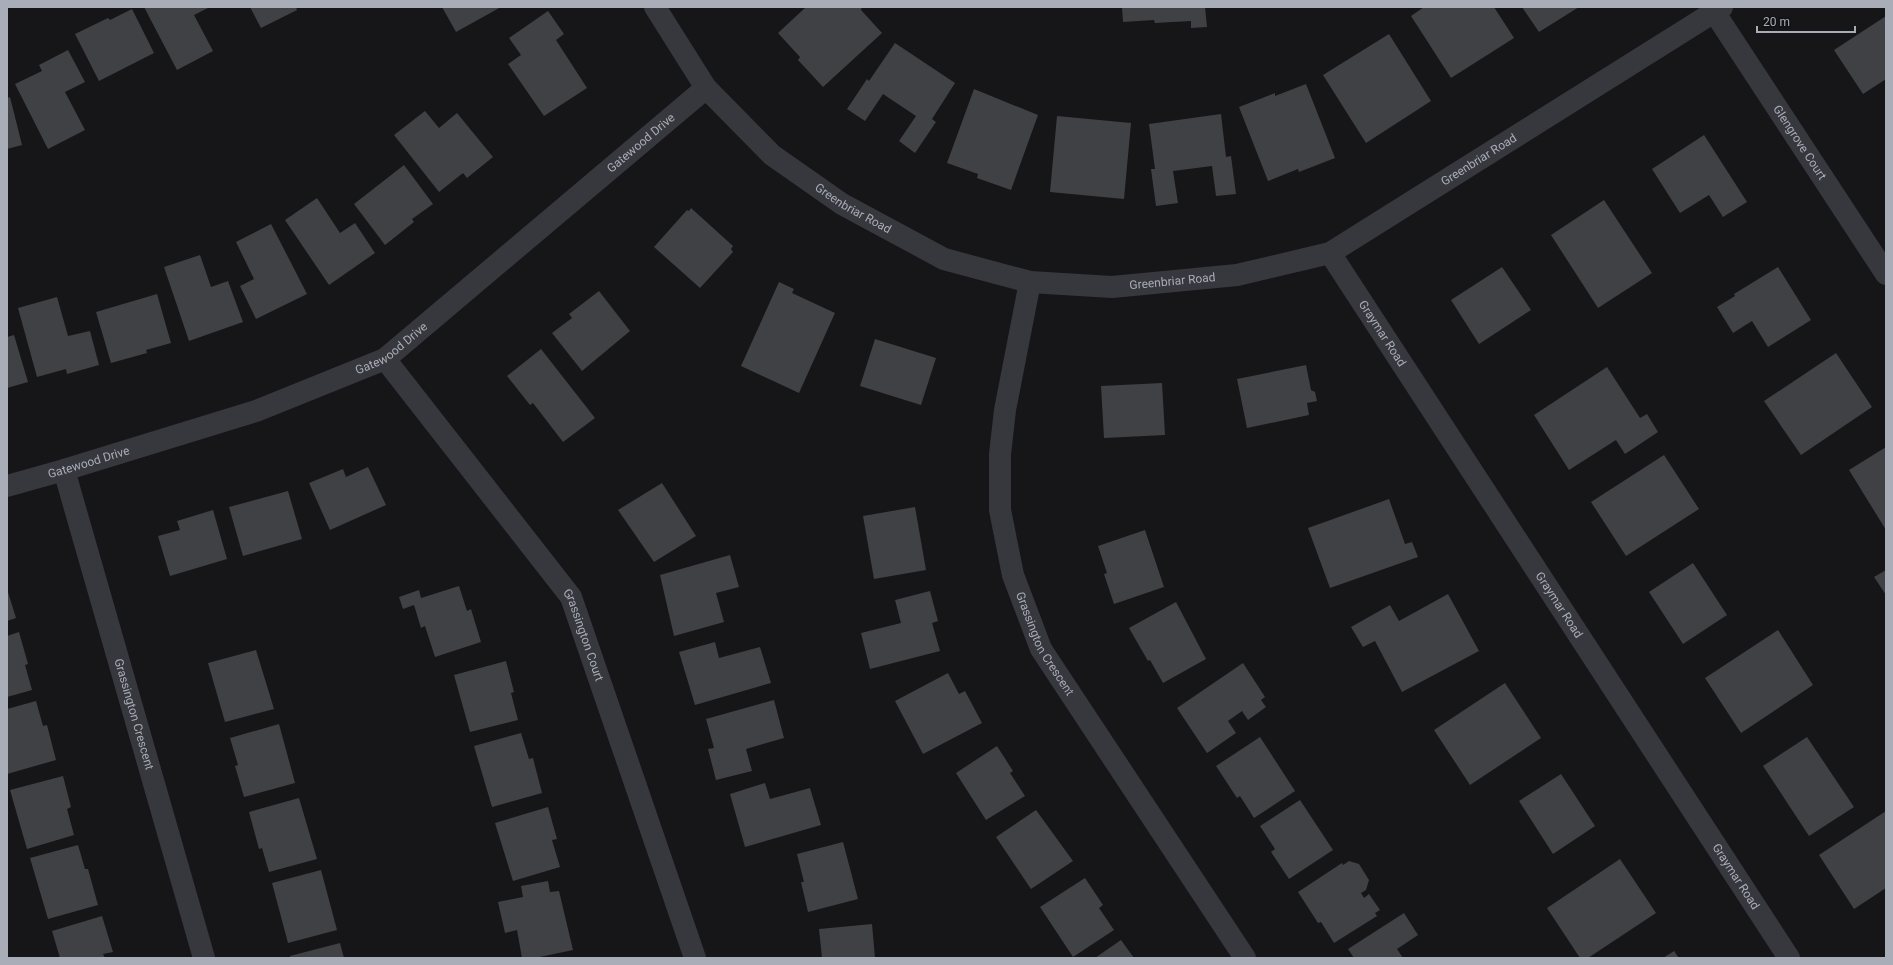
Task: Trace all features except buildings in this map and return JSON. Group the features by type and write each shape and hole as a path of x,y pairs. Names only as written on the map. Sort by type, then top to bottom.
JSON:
{"street":[{"name":"Greenbriar Road","path":"655,7 706,88 772,155 842,204 944,259 1030,282 1112,288 1183,282 1237,275 1330,253 1715,9"},
{"name":"Glengrove Court","path":"1715,9 1886,274"},
{"name":"Gatewood Drive","path":"7,486 256,411 385,359 706,88"},
{"name":"Graymar Road","path":"1330,253 1789,958"},
{"name":"Grassington Crescent","path":"1030,282 1005,410 1000,454 1000,510 1013,575 1041,649 1244,958"},
{"name":"Grassington Court","path":"385,359 571,597 695,958"},
{"name":"Grassington Crescent","path":"64,470 204,958"}]}
